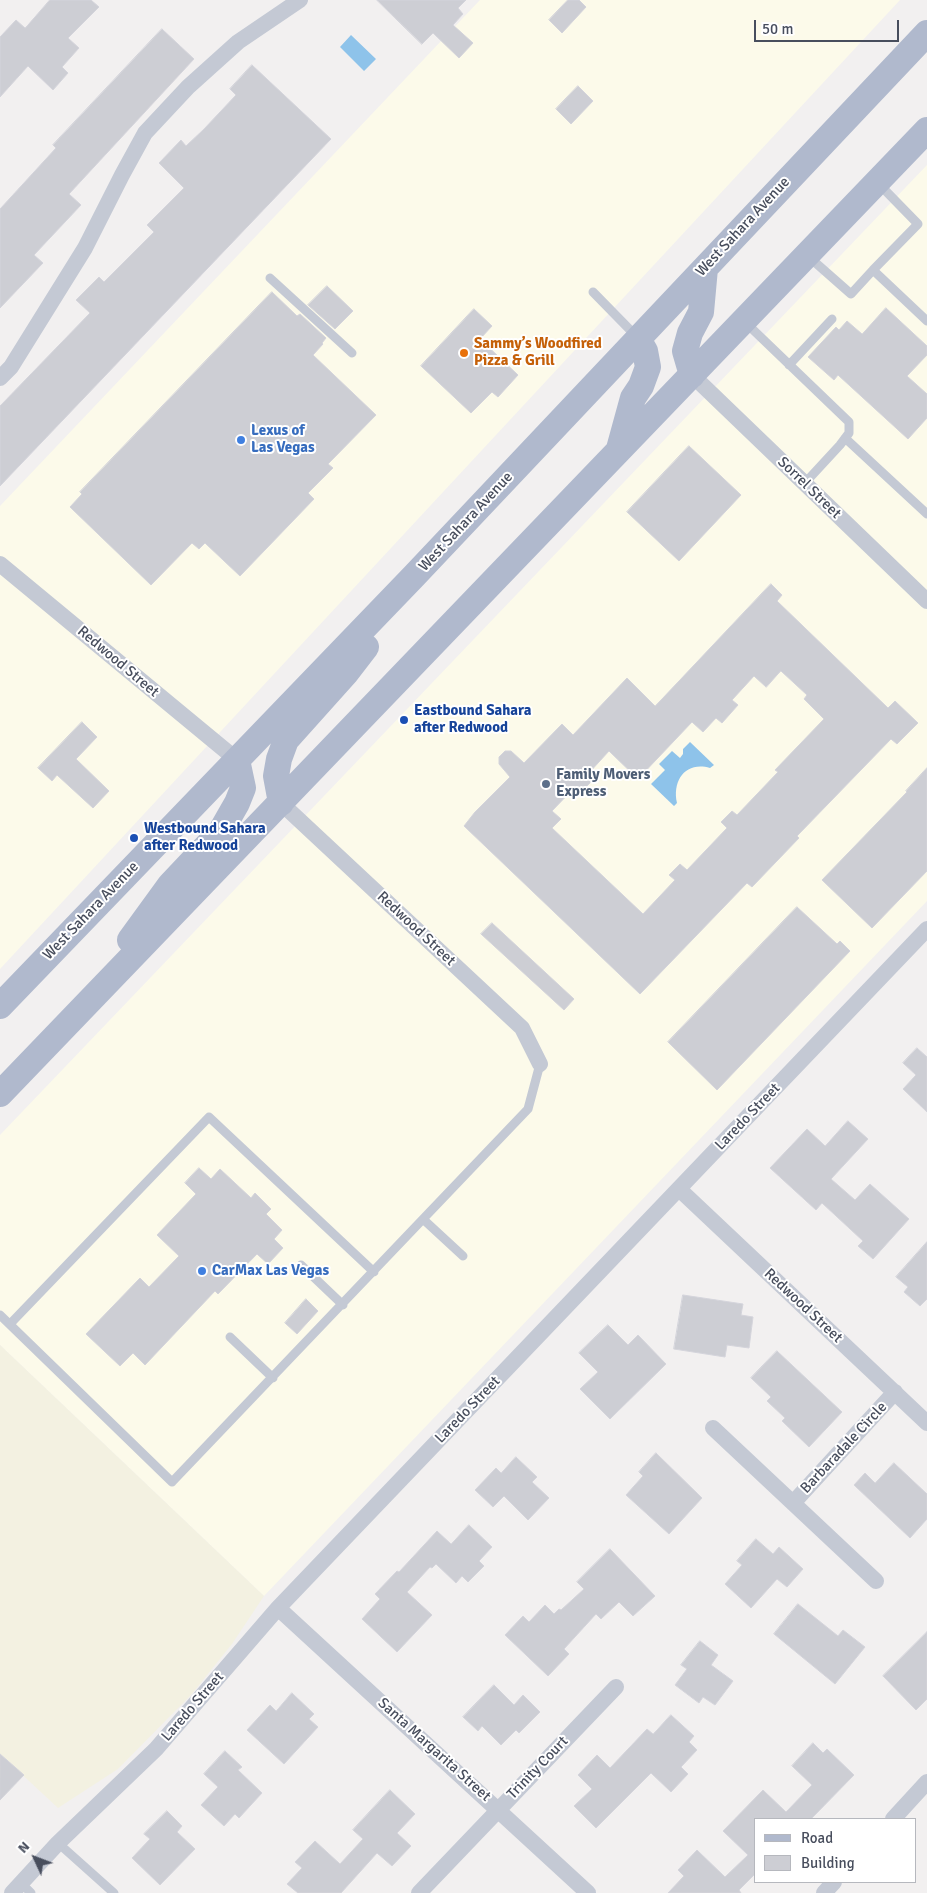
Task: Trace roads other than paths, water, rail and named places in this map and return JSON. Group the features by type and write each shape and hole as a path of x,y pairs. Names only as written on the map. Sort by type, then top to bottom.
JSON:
{"main road":[{"name":"West Sahara Avenue","path":"0,1006 378,614 927,33"},
{"path":"0,1094 927,130"},
{"path":"692,375 685,351 690,334 701,312 705,268"},
{"path":"618,452 633,398 641,386 648,366 645,351 638,339"},
{"path":"281,803 276,776 279,759 286,740 346,673 366,647 378,614"},
{"path":"84,1007 170,885 221,831 237,804 243,788 237,760"}],"street":[{"path":"0,378 11,367 85,248 145,133 188,87 238,42 300,0"},
{"name":"Sorrel Street","path":"692,375 927,601"},
{"name":"Redwood Street","path":"0,564 237,760"},
{"name":"Redwood Street","path":"281,803 522,1028 540,1064"},
{"name":"Laredo Street","path":"21,1890 58,1844 156,1750 278,1608 927,929"},
{"name":"Redwood Street","path":"679,1189 927,1423"},
{"name":"Barbaradale Circle","path":"793,1503 895,1392"},
{"name":"Barbaradale Circle","path":"714,1428 876,1581"},
{"name":"Santa Margarita Street","path":"278,1608 588,1893"},
{"name":"Trinity Court","path":"419,1893 616,1687"},
{"path":"893,1818 927,1782"},
{"path":"824,1893 833,1883"}],"lane":[{"path":"807,255 851,294 918,224 877,182"},
{"path":"873,270 927,321"},
{"path":"270,278 352,353"},
{"path":"593,292 638,339"},
{"path":"790,364 832,319"},
{"path":"744,321 849,422 849,433 804,484"},
{"path":"845,438 927,514"},
{"path":"0,1315 172,1482 528,1109 540,1064"},
{"path":"10,1324 209,1117 374,1272"},
{"path":"424,1220 463,1256"},
{"path":"301,1265 343,1305"},
{"path":"230,1337 273,1378"},
{"path":"58,1844 114,1893"}],"water":[{"path":"351,35 376,59 364,71 340,47"},
{"path":"690,742 714,765 710,768 694,767 683,774 677,787 677,803 674,806 651,784 665,770 659,764 672,751 680,758 683,754 683,749"}],"place":[{"name":"Sammy’s Woodfired Pizza & Grill","path":"464,353"},
{"name":"Lexus of Las Vegas","path":"241,440"},
{"name":"Eastbound Sahara after Redwood","path":"404,720"},
{"name":"Family Movers Express","path":"546,784"},
{"name":"Westbound Sahara after Redwood","path":"134,838"},
{"name":"CarMax Las Vegas","path":"202,1271"}]}
